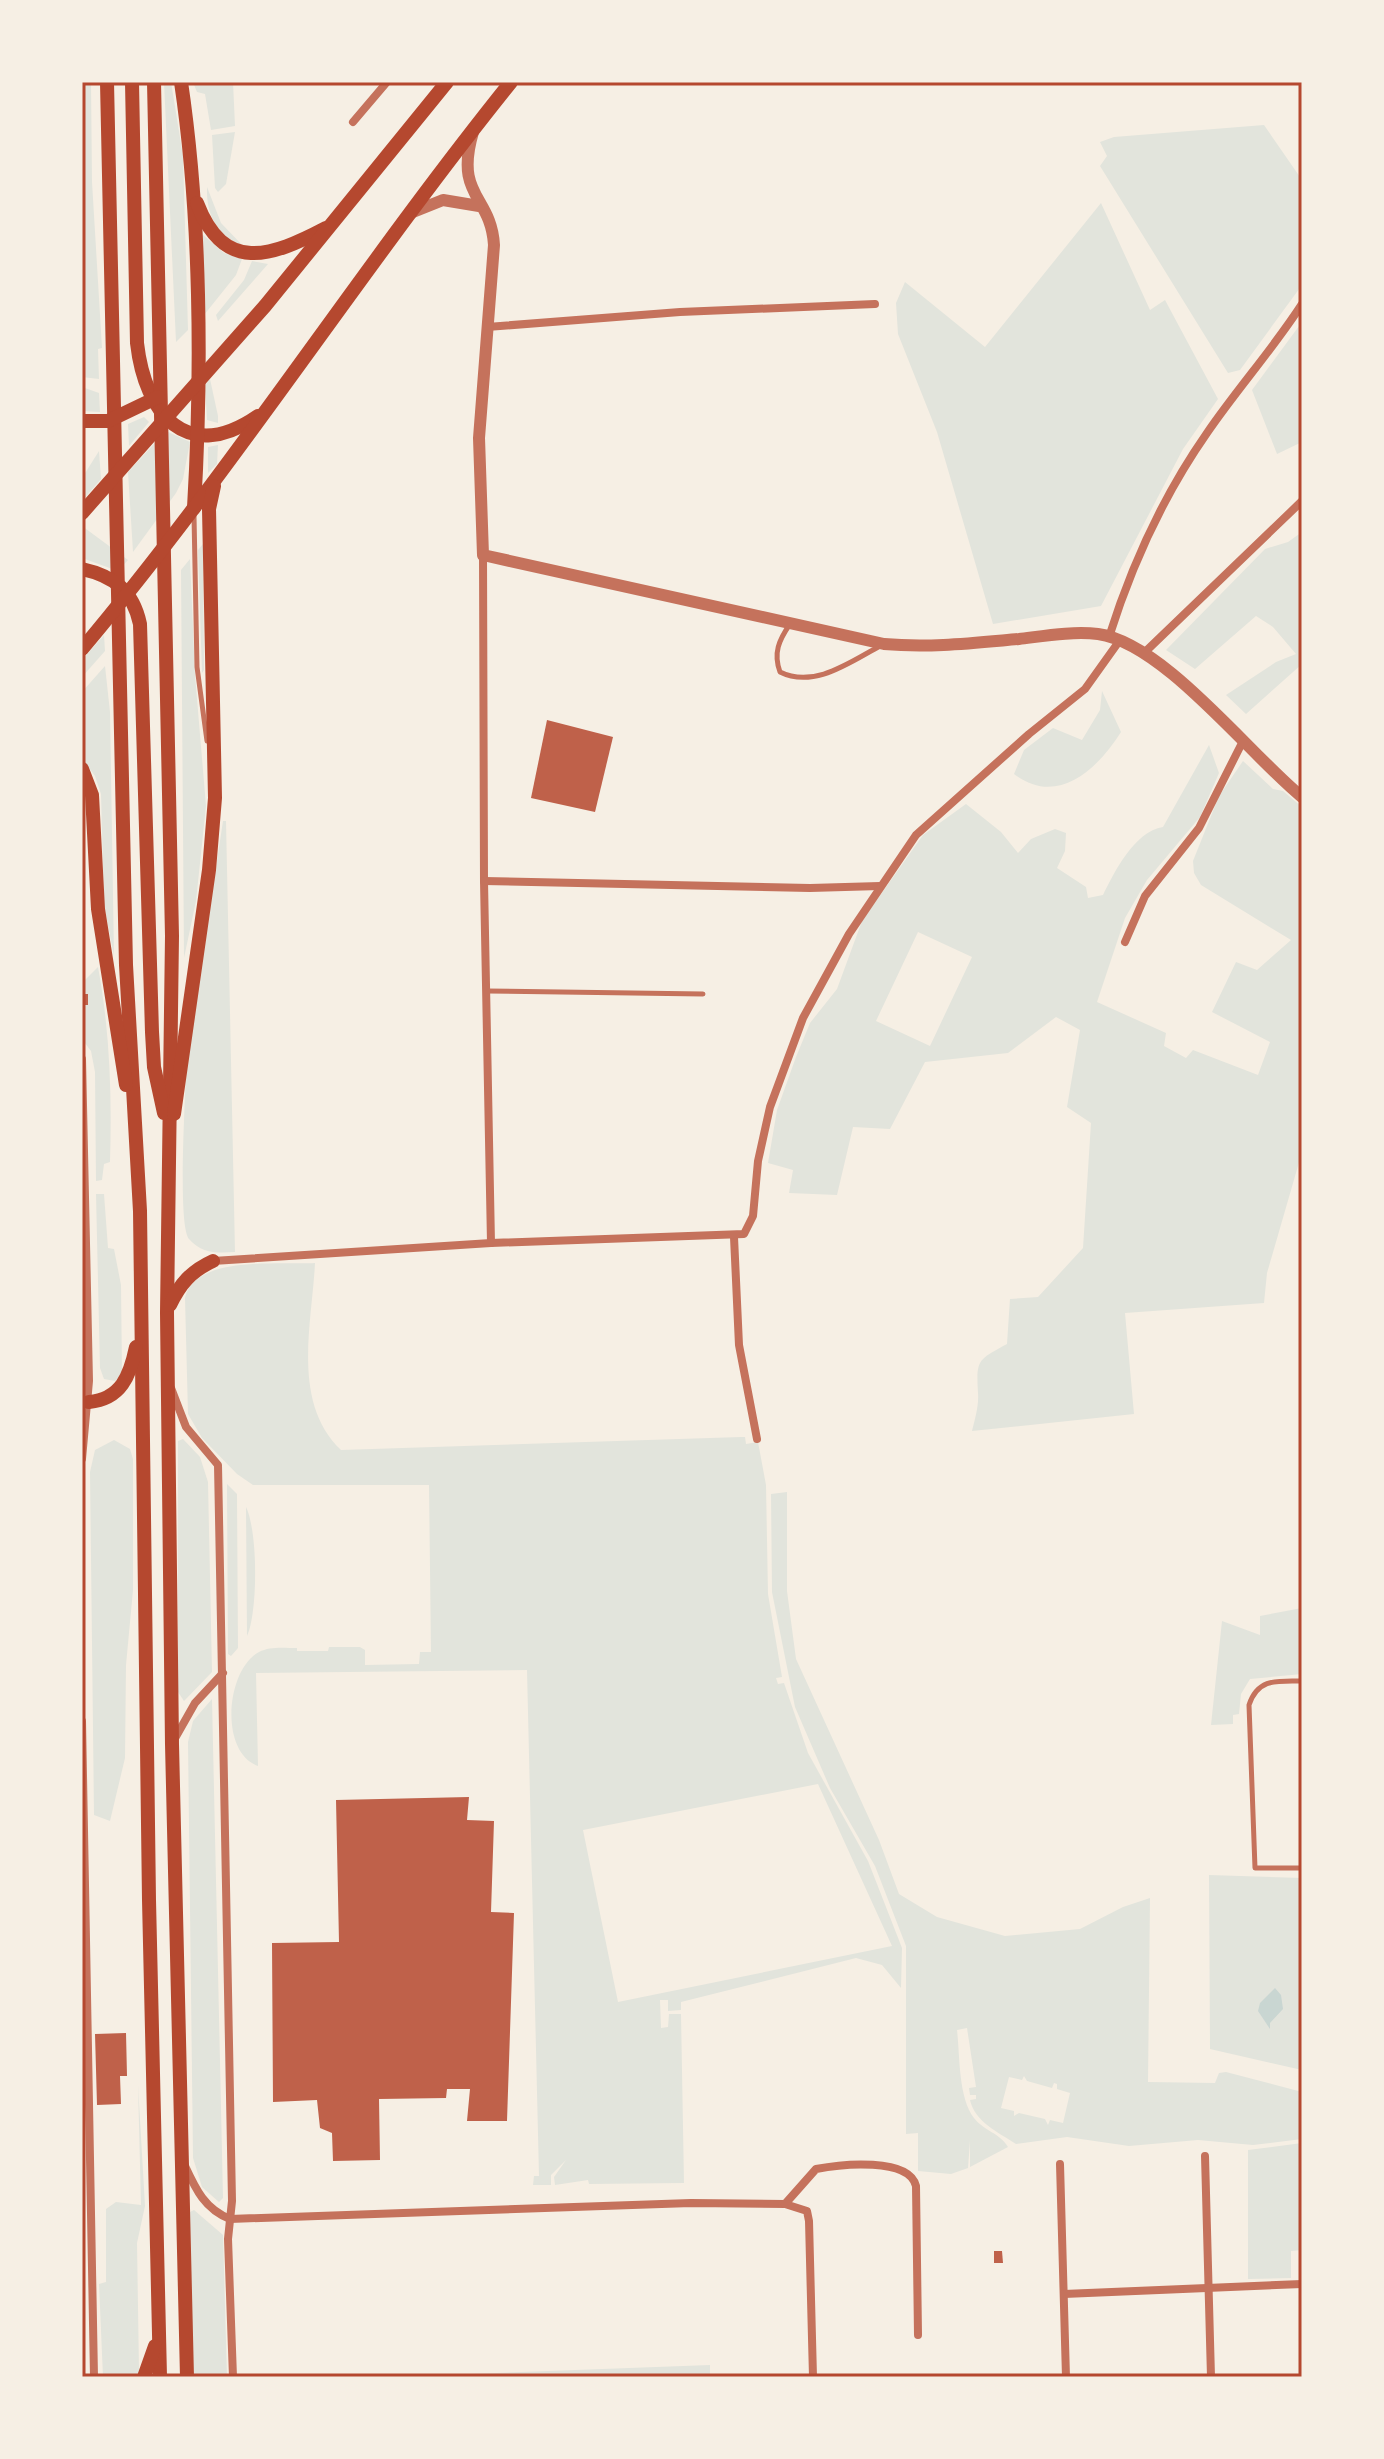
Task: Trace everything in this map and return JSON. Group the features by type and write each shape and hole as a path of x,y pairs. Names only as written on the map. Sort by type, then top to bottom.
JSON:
{"main road":[{"path":"100,82 107,106"},
{"path":"107,82 126,965 142,1316 149,1900 160,2377"},
{"path":"132,82 137,343 141,374 151,401 164,418 198,434 235,429 269,409"},
{"path":"154,82 172,936 167,1313 172,1744 187,2377"},
{"path":"181,82 193,185 193,384 198,434 194,508"},
{"path":"82,513 333,224 447,82"},
{"path":"82,649 269,409 406,216 511,82"},
{"path":"193,185 211,232 237,251 272,252 333,224"},
{"path":"82,421 108,421 193,384"},
{"path":"168,1129 181,1087 187,1009 209,870 215,798 209,509 216,479"},
{"path":"82,569 114,581 128,592 141,633 152,1032 158,1093 168,1129"},
{"path":"82,769 92,795 98,909 123,1072 135,1116"},
{"path":"167,1313 183,1281 213,1261"},
{"path":"89,1402 111,1395 127,1380 142,1316"},
{"path":"144,2377 159,2327"}],"street":[{"path":"353,122 387,82"},
{"path":"474,128 466,169 493,235 479,438 491,1243"},
{"path":"406,216 443,200 479,206"},
{"path":"487,327 680,312 875,304"},
{"path":"213,1261 491,1243 734,1237 744,1234 753,1216 763,1133 803,1018 849,934 880,886 938,813 1085,689 1114,638 1141,547 1180,475 1209,430 1302,304"},
{"path":"1144,653 1302,501"},
{"path":"483,555 884,644 920,647 1054,635 1114,638 1144,653 1214,710 1302,797"},
{"path":"1125,942 1145,896 1199,828 1243,741"},
{"path":"484,881 810,888 880,886"},
{"path":"82,1059 89,1402 83,1431 82,1459"},
{"path":"734,1237 739,1345 757,1439"},
{"path":"167,1376 186,1427 218,1465 233,2377"},
{"path":"172,1744 195,1703 223,1673"},
{"path":"82,1721 94,2377"},
{"path":"1205,2156 1211,2377"},
{"path":"183,2162 198,2194 211,2209 230,2219 691,2203 785,2204 807,2211 813,2377"},
{"path":"1060,2164 1066,2377"},
{"path":"785,2204 816,2169 840,2165 903,2168 911,2174 916,2186 918,2335"},
{"path":"1064,2294 1302,2284"}],"lane":[{"path":"194,508 197,667 215,798"},
{"path":"791,623 780,639 776,659 780,672 793,678 821,676 884,644"},
{"path":"487,991 703,994"},
{"path":"1302,1681 1270,1681 1261,1685 1253,1692 1249,1705 1255,1868 1302,1868"}],"shaded area":[{"path":"82,82 91,82 92,182 102,348 98,349 99,379 82,377"},
{"path":"164,82 171,82 183,156 188,330 176,342"},
{"path":"193,82 233,82 235,126 211,130 205,94 197,92"},
{"path":"1264,125 1302,180 1302,285 1240,370 1228,373 1100,166 1107,156 1100,142 1114,137"},
{"path":"235,132 226,184 218,192 215,188 212,135"},
{"path":"207,187 221,223 243,246 226,236 215,223"},
{"path":"1101,203 1150,310 1165,300 1218,399 1183,449 1101,606 993,624 937,432 898,334 896,303 905,282 985,347"},
{"path":"202,234 224,253 242,259 236,275 204,315"},
{"path":"252,261 268,264 218,321 216,315 244,280"},
{"path":"1302,322 1302,442 1277,454 1252,390"},
{"path":"210,379 218,423 207,420 205,385"},
{"path":"82,387 99,393 100,412 82,411"},
{"path":"144,417 149,422 129,446 128,424"},
{"path":"166,431 190,442 183,479 133,552 128,472"},
{"path":"218,445 217,464 208,473 208,447"},
{"path":"99,451 101,479 82,501 82,478"},
{"path":"82,526 128,560 118,571 82,558"},
{"path":"1302,532 1302,664 1246,714 1226,695 1276,662 1296,654 1273,627 1256,616 1195,669 1166,650 1265,549 1288,542"},
{"path":"203,544 204,670 202,673 198,550"},
{"path":"190,559 195,675 206,806 196,901 184,958 181,570"},
{"path":"104,635 105,651 82,677 82,660"},
{"path":"105,666 110,712 114,956 104,905 101,794 95,776 82,758 82,692"},
{"path":"1102,691 1121,732 1088,771 1075,780 1045,787 1014,774 1024,750 1053,728 1082,740 1100,710"},
{"path":"1209,745 1219,773 1200,817 1147,880 1125,918 1097,1002 1166,1033 1164,1046 1186,1058 1193,1050 1258,1075 1270,1042 1212,1012 1236,962 1257,970 1291,940 1201,885 1194,873 1193,861 1219,796 1243,761 1273,789 1283,791 1302,807 1302,1152 1267,1273 1264,1303 1125,1313 1134,1414 972,1431 978,1402 979,1367 985,1358 1007,1344 1010,1299 1038,1297 1083,1248 1091,1123 1067,1107 1080,1030 1056,1017 1008,1053 925,1062 890,1129 853,1127 837,1195 789,1193 793,1170 768,1163 777,1110 810,1023 837,989 862,921 923,835 966,804 1001,832 1018,853 1031,839 1055,829 1066,833 1065,851 1057,868 1086,887 1088,898 1103,895 1134,844 1153,830 1163,827","holes":["918,932 972,957 930,1046 876,1021"]},
{"path":"223,821 226,821 235,1252 210,1252 194,1244 185,1228 186,1065"},
{"path":"98,967 108,1040 111,1137 110,1162 104,1164 102,1180 96,1181 95,1072 91,1051 82,1039 82,983"},
{"path":"96,1194 104,1194 108,1248 114,1249 121,1285 122,1374 115,1381 104,1379 100,1368"},
{"path":"315,1263 309,1336 310,1386 315,1409 325,1431 341,1450 741,1437 745,1437 746,1444 758,1442 766,1485 768,1594 782,1677 776,1678 778,1684 784,1683 808,1753 868,1861 902,1948 901,1988 882,1965 856,1958 681,2002 681,2010 668,2011 668,2000 660,2000 661,2028 668,2027 669,2014 681,2014 684,2183 589,2184 588,2180 555,2185 554,2177 566,2160 551,2175 551,2185 533,2185 534,2176 539,2176 527,1670 256,1673 258,1766 245,1758 237,1745 232,1729 234,1692 239,1675 259,1652 278,1648 328,1651 329,1647 360,1647 365,1650 365,1665 419,1664 420,1652 431,1652 429,1485 253,1485 237,1474 202,1438 188,1414 185,1298 192,1284 204,1275 240,1265","holes":["818,1784 892,1946 618,2002 583,1830"]},
{"path":"183,1439 200,1457 208,1482 212,1672 184,1701 178,1692 178,1441"},
{"path":"114,1440 130,1449 133,1459 133,1590 126,1665 125,1758 110,1821 94,1815 90,1472 95,1450"},
{"path":"227,1484 237,1494 238,1648 231,1656 228,1654"},
{"path":"787,1492 787,1591 796,1659 879,1840 899,1894 937,1917 1005,1936 1080,1929 1123,1907 1150,1898 1148,2082 1215,2083 1219,2073 1226,2072 1302,2092 1302,2139 1253,2145 1198,2140 1129,2146 1067,2137 1016,2144 988,2126 973,2108 970,2100 976,2099 976,2095 970,2095 969,2088 976,2087 967,2028 957,2030 965,2099 974,2118 1008,2147 970,2167 970,2141 968,2168 951,2174 918,2171 918,2133 906,2134 906,1946 875,1866 830,1788 795,1707 772,1592 771,1494","holes":["1024,2076 1027,2081 1052,2088 1054,2083 1057,2089 1070,2093 1063,2123 1050,2120 1048,2125 1045,2119 1019,2113 1014,2116 1014,2111 1001,2108 1009,2077 1022,2080"]},
{"path":"246,1507 253,1534 255,1572 253,1609 247,1636"},
{"path":"1302,1608 1302,1674 1250,1679 1241,1694 1239,1714 1233,1715 1233,1724 1211,1725 1222,1621 1260,1635 1260,1616"},
{"path":"212,1699 223,2198 219,2202 202,2187 193,2158 188,1742 193,1721"},
{"path":"1209,1875 1302,1878 1302,2070 1210,2049"},
{"path":"1275,1988 1281,1995 1283,2009 1270,2023 1270,2029 1258,2011 1260,2003"},
{"path":"138,2085 145,2206 137,2243 139,2371 136,2377 103,2377 99,2284 106,2282 106,2209 116,2202 141,2205"},
{"path":"1302,2143 1302,2250 1291,2251 1291,2278 1248,2279 1248,2150"},
{"path":"194,2210 223,2235 227,2377 190,2377 188,2213"},
{"path":"710,2365 710,2377 471,2377 471,2374"}],"building":[{"path":"547,720 613,737 595,812 531,798"},
{"path":"82,994 88,994 88,1005 82,1005"},
{"path":"469,1797 467,1820 494,1821 491,1912 514,1913 507,2121 467,2121 470,2089 447,2089 446,2098 379,2099 380,2160 333,2161 332,2133 320,2128 317,2100 273,2102 272,1943 339,1942 336,1800"},
{"path":"126,2033 127,2076 120,2076 121,2104 97,2105 95,2034"},
{"path":"994,2251 1002,2251 1003,2263 994,2263"}]}
